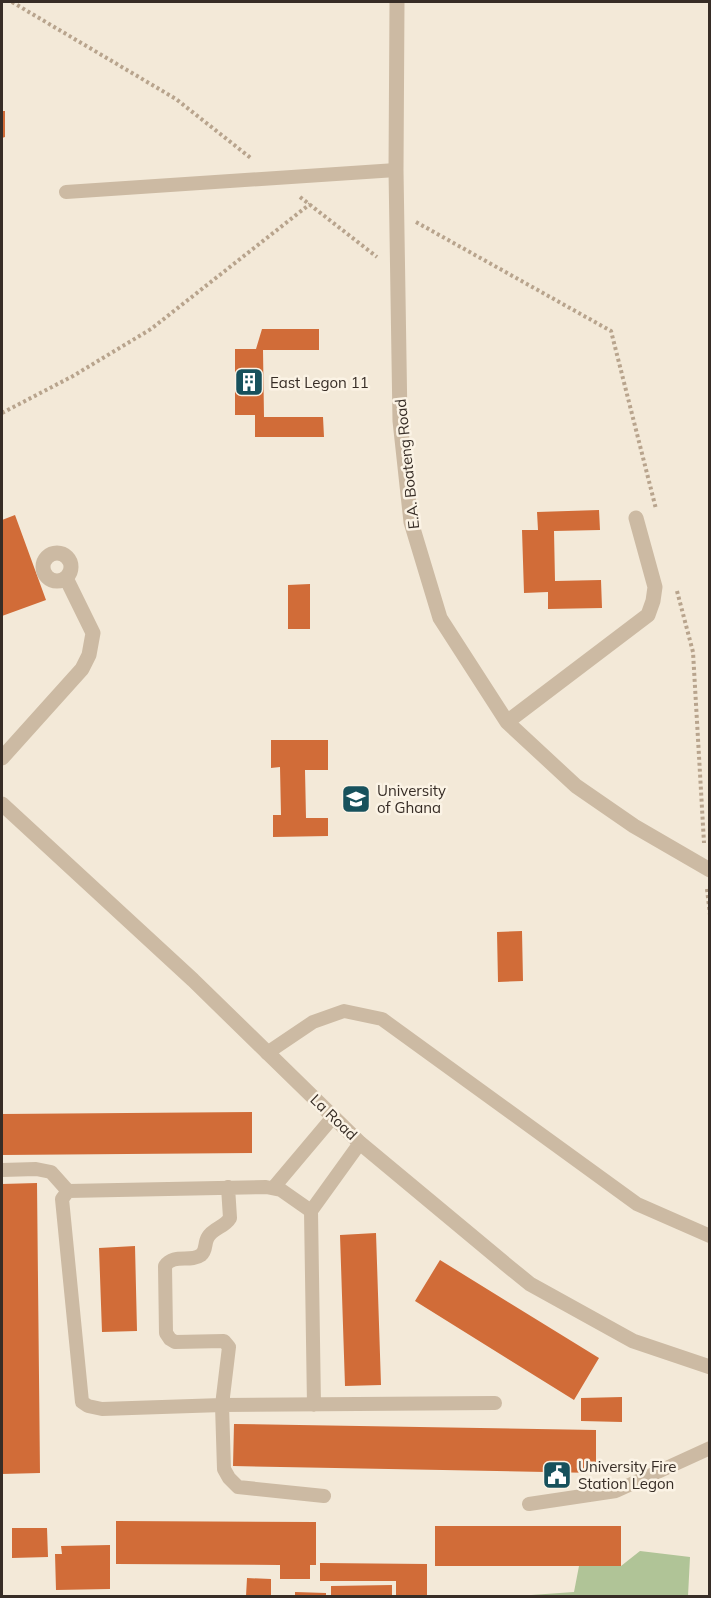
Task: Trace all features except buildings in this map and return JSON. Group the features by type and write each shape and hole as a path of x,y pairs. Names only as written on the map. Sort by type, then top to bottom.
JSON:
{"street":[{"name":"E.A. Boateng Road","path":"397,2 396,170 400,421 411,522 440,618 507,722 576,786 634,826 707,870"},
{"path":"507,722 648,615 655,587 636,518"},
{"path":"2,758 82,669 89,655 93,633 66,578"},
{"name":"La Road","path":"2,804 193,980 360,1143 530,1284 633,1341 710,1366"}],"lane":[{"path":"66,192 396,170"},
{"path":"267,1053 313,1023 344,1011 382,1019 637,1204 710,1236"},
{"path":"274,1187 333,1117"},
{"path":"314,1405 311,1211 360,1143"},
{"path":"2,1170 36,1169 51,1172 68,1191 274,1187 311,1211"},
{"path":"228,1187 230,1218 228,1222 212,1232 206,1239 204,1251 199,1257 173,1259 165,1266 166,1333 170,1340 175,1342 224,1341 227,1344 222,1405 225,1468 229,1478 238,1487 324,1496"},
{"path":"68,1191 62,1200 82,1402 88,1406 102,1409 222,1405 495,1403"},
{"path":"529,1504 616,1491 710,1448"}],"path":[{"path":"12,2 176,99 398,274"},
{"path":"2,413 74,376 151,329 310,204"},
{"path":"397,212 611,331 658,518"},
{"path":"675,585 693,652 707,870"}],"green space":[{"path":"640,1551 690,1557 688,1596 517,1596 574,1592 579,1566 621,1566"}],"place":[{"name":"East Legon 11","path":"249,382"},
{"name":"University of Ghana","path":"356,799"},
{"name":"University Fire Station Legon","path":"557,1475"}]}
